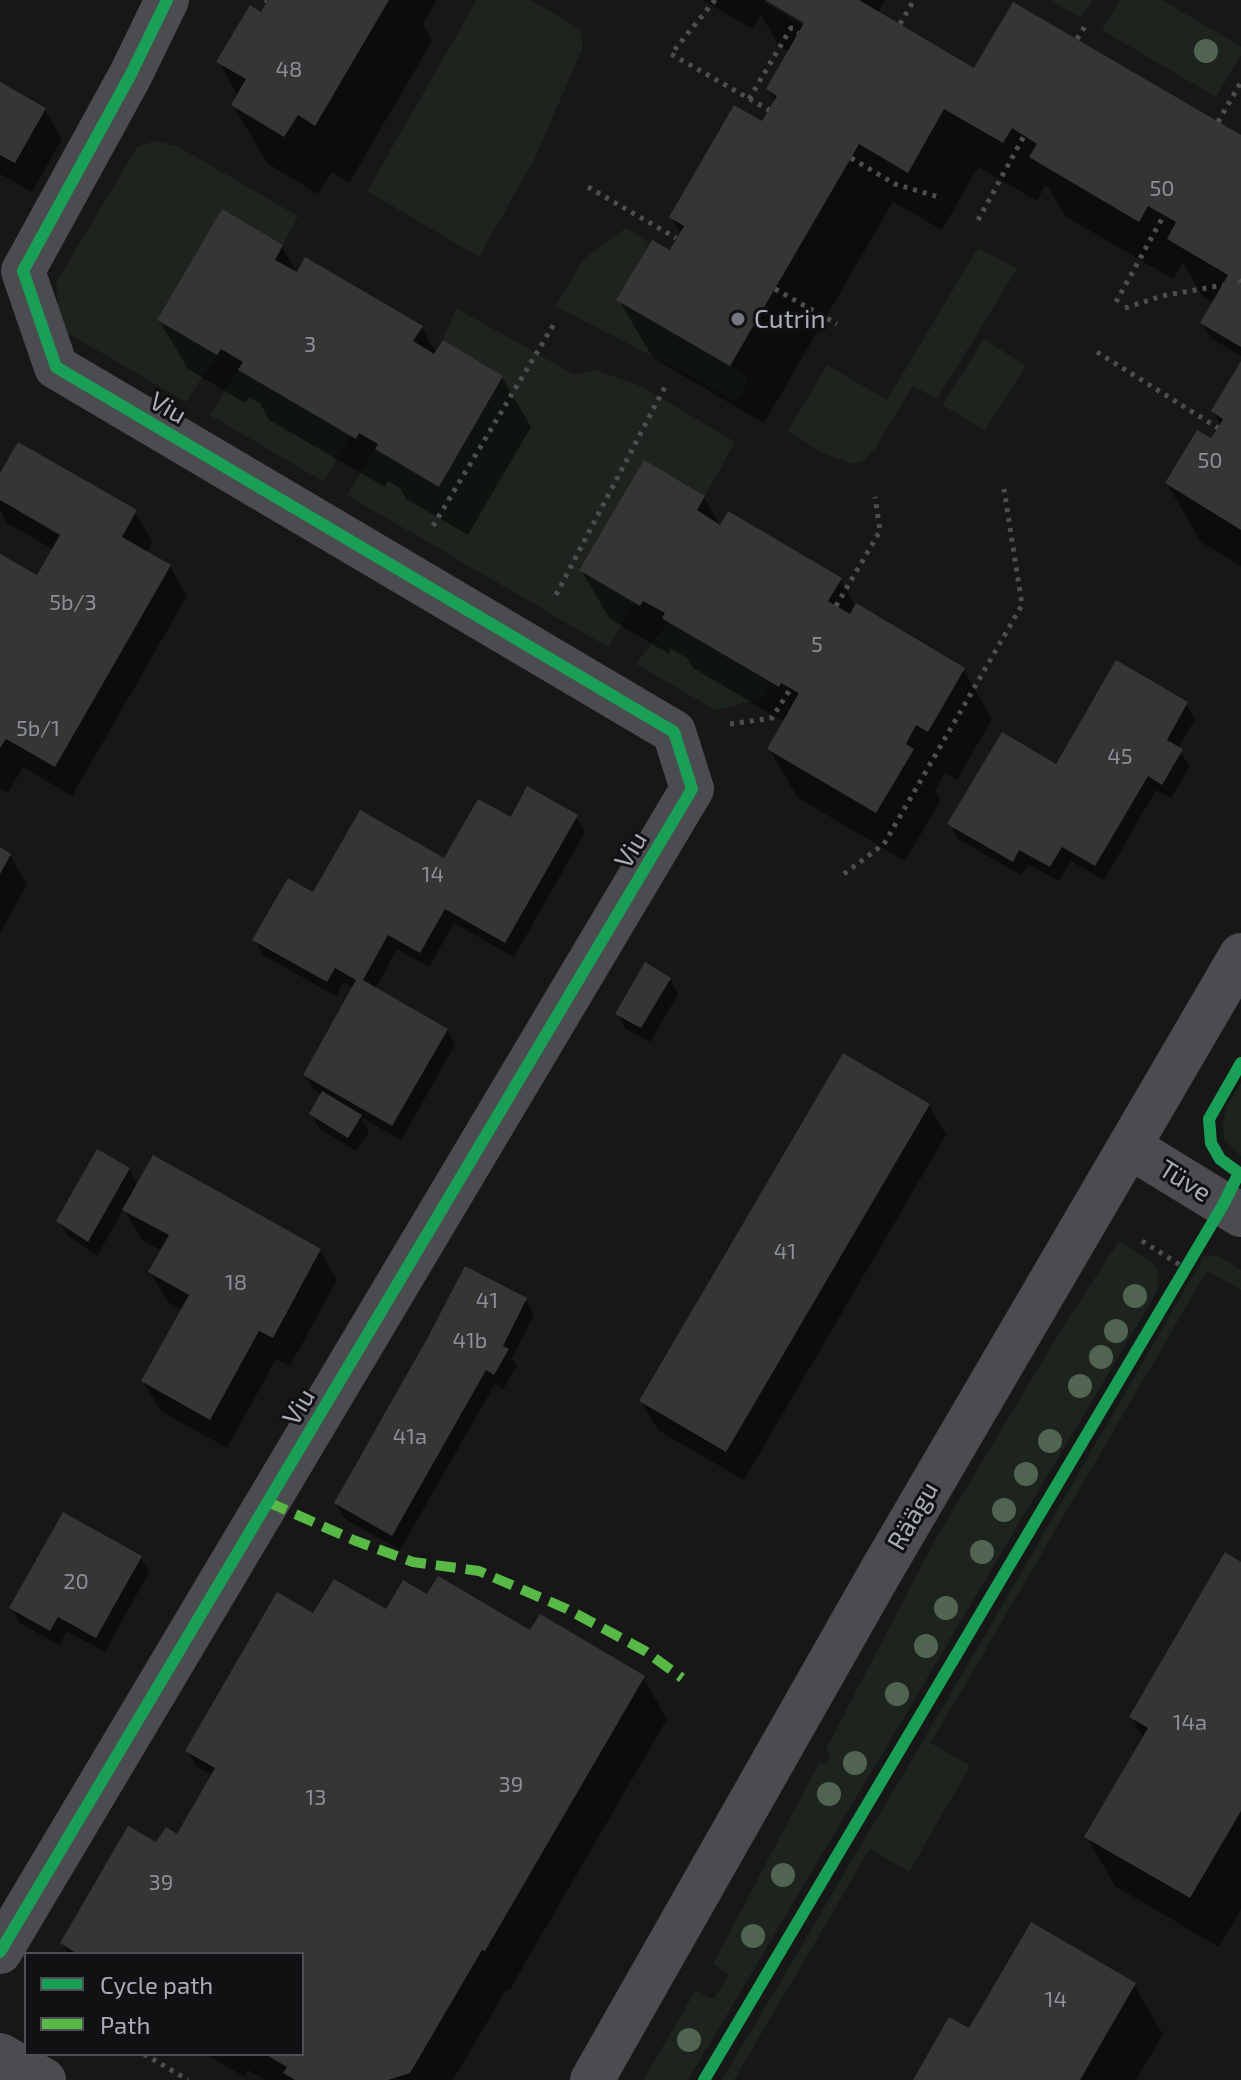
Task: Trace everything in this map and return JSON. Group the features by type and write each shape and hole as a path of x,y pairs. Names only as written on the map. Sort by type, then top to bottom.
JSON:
{"street":[{"name":"Viu","path":"0,1952 692,789 674,732 56,367 23,271 131,74 167,0"},
{"name":"Räägu","path":"592,2080 880,1573 1241,955"},
{"name":"Tüve","path":"1130,1147 1232,1210"},
{"path":"0,2055 44,2080"}],"path":[{"path":"715,0 671,54 769,110"},
{"path":"900,24 914,0"},
{"path":"1077,39 1087,23"},
{"path":"749,99 791,28 798,33"},
{"path":"1218,122 1241,82"},
{"path":"978,220 1024,136"},
{"path":"851,158 895,184 942,198"},
{"path":"588,187 676,238"},
{"path":"1116,302 1164,215"},
{"path":"1125,308 1162,296 1223,285"},
{"path":"775,289 837,324"},
{"path":"406,572 554,324"},
{"path":"1097,352 1218,428"},
{"path":"530,646 667,383"},
{"path":"844,874 884,844 1022,605 1004,489"},
{"path":"836,606 880,531 875,497"},
{"path":"772,718 791,688"},
{"path":"1177,1281 1232,1210"},
{"path":"147,2056 188,2080"}],"shaded area":[{"path":"477,0 531,0 580,29 583,47 535,158 479,257 367,191"},
{"path":"1051,0 1093,0 1081,18"},
{"path":"1120,0 1162,0 1241,47 1241,55 1216,97 1102,30"},
{"path":"155,141 177,146 298,216 283,245 222,210 157,320 217,355 186,402 66,332 58,308 56,283 137,147"},
{"path":"626,228 649,243 617,300 744,374 747,384 735,402 555,306 583,260"},
{"path":"978,248 1017,269 937,399 913,386 876,447 865,460 852,464 821,452 788,431 827,365 887,400"},
{"path":"456,308 573,374 596,370 643,387 735,442 705,496 644,461 579,569 635,602 608,647 347,495 375,449 440,486 503,376 443,340"},
{"path":"984,339 1026,366 985,430 942,405"},
{"path":"238,370 350,435 324,482 210,415"},
{"path":"668,622 771,683 762,699 715,710 636,664"},
{"path":"1241,1083 1241,1156 1224,1139 1223,1121 1228,1103"},
{"path":"1119,1241 1157,1269 1155,1295 688,2080 643,2080 696,1990 714,1998 728,1977 713,1964 819,1763 830,1759 826,1749 936,1538 1059,1333"},
{"path":"1212,1255 1241,1270 1241,1290 1207,1271 931,1743 970,1766 909,1872 870,1849 734,2080 722,2080 1203,1258"}],"building":[{"path":"268,0 389,0 315,126 298,115 284,137 231,105 246,79 216,62 250,5 261,12"},
{"path":"765,0 859,0 974,68 1013,2 1241,135 1241,347 1200,323 1228,275 1167,239 1176,222 1148,206 1139,222 1029,157 1037,144 1012,128 1003,143 944,109 908,173 859,144 730,366 616,300 652,240 670,250 684,226 669,217 734,105 762,121 777,96 766,89 804,23"},
{"path":"0,82 46,108 15,163 0,155"},
{"path":"222,209 283,245 275,260 297,272 305,257 423,326 413,341 434,354 443,340 503,376 439,487 375,449 378,444 359,433 356,439 238,370 243,362 221,349 217,355 157,320"},
{"path":"1241,361 1241,530 1165,483 1197,430 1211,438 1218,428 1223,419 1211,411"},
{"path":"18,442 137,510 122,537 171,565 55,767 6,739 0,748 0,554 37,575 60,535 0,500 0,473"},
{"path":"644,460 705,496 697,510 720,525 728,511 842,578 828,601 850,614 856,603 965,668 928,732 916,725 906,744 914,749 876,813 767,749 799,693 781,683 779,687 668,622 662,618 665,613 643,601 640,606 579,570"},
{"path":"1116,660 1188,702 1167,740 1183,749 1162,785 1148,776 1095,866 1062,847 1050,867 1019,850 1013,862 947,824 1002,732 1056,764"},
{"path":"527,786 578,815 505,943 445,909 420,953 388,935 363,980 448,1029 392,1126 303,1075 356,980 335,968 327,982 252,940 288,878 313,892 360,810 444,858 478,799 511,817"},
{"path":"0,847 11,854 0,874"},
{"path":"645,962 671,978 641,1028 615,1014"},
{"path":"843,1053 930,1104 726,1452 639,1401"},
{"path":"322,1091 362,1115 348,1138 309,1114"},
{"path":"97,1149 130,1168 88,1242 56,1221"},
{"path":"153,1155 321,1249 273,1338 259,1331 210,1420 141,1381 189,1295 148,1272 169,1235 122,1210"},
{"path":"465,1266 527,1298 503,1346 509,1349 494,1375 486,1370 392,1536 334,1503"},
{"path":"63,1512 142,1556 96,1638 58,1617 50,1631 9,1608"},
{"path":"1225,1552 1241,1562 1241,1811 1190,1898 1084,1837 1148,1728 1129,1717"},
{"path":"438,1576 530,1630 540,1614 645,1676 410,2073 388,2080 295,2080 283,2073 287,2067 268,2056 304,2056 304,1952 75,1952 60,1943 128,1826 156,1842 166,1827 177,1834 215,1768 185,1751 277,1592 313,1613 334,1579 386,1609 403,1580 427,1594"},
{"path":"1031,1922 1136,1983 1080,2080 913,2080 949,2017 969,2028"}],"marked path":[{"path":"268,1502 413,1562 479,1571 567,1609 645,1651 682,1678"}],"cycle path":[{"path":"0,1952 692,789 674,732 56,367 23,271 131,74 167,0"},
{"path":"704,2080 1223,1205 1239,1173 1220,1159 1211,1143 1209,1119 1241,1063"}],"place":[{"name":"Cutrin","path":"738,319"}]}
